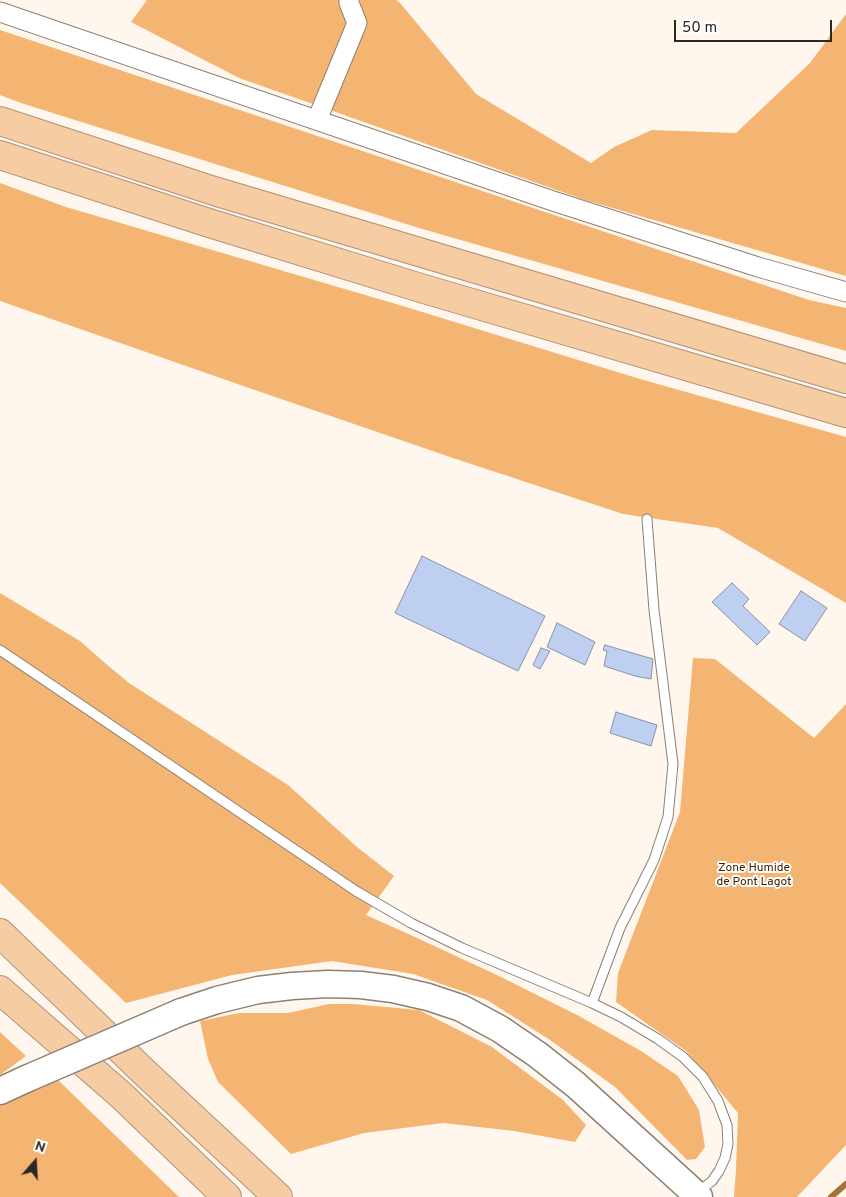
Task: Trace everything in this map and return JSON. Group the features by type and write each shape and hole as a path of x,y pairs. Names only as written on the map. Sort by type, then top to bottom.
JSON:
{"highway":[{"path":"0,121 214,191 846,379"},
{"path":"0,155 206,222 414,286 846,413"},
{"path":"0,933 144,1072 278,1197"},
{"path":"0,990 121,1095 227,1197"}],"street":[{"path":"317,120 357,23 349,0"},
{"path":"0,12 553,201 758,267 846,292"},
{"path":"0,1091 181,1012 217,1000 258,990 292,986 328,984 361,985 393,989 428,997 461,1008 500,1029 576,1084 698,1196"}],"lane":[{"path":"592,1003 620,928 654,860 668,817 674,764 654,610 647,519"},
{"path":"0,650 387,909 462,948 621,1017 658,1039 683,1057 703,1077 718,1101 727,1125 728,1144 725,1158 712,1181 698,1196"}],"green space":[{"path":"147,0 396,0 476,94 591,163 614,147 652,130 736,133 810,63 846,14 846,276 585,200 239,78 131,22"},
{"path":"0,30 809,300 846,308 846,351 419,228 21,103 0,95"},
{"path":"0,183 66,207 406,307 640,379 846,437 846,603 718,528 623,514 453,458 0,301"},
{"path":"0,593 80,641 129,683 288,785 357,847 394,876 366,915 499,976 579,1016 641,1051 678,1076 699,1110 705,1147 696,1159 687,1160 615,1087 550,1040 487,1000 413,974 332,961 232,975 126,1003 0,883"},
{"name":"Zone Humide de Pont Lagot","path":"693,658 715,659 814,738 846,704 846,1145 797,1197 734,1197 738,1113 686,1051 616,1002 618,973 680,812"},
{"path":"329,1004 353,1004 419,1010 492,1047 563,1100 586,1125 575,1142 514,1131 443,1123 364,1133 291,1154 218,1082 208,1059 200,1021 239,1013 288,1013"},
{"path":"0,1032 26,1056 0,1075"},
{"path":"58,1080 179,1197 0,1197 0,1105"}],"building":[{"path":"422,556 545,616 518,671 395,613"},
{"path":"732,583 749,599 743,606 770,632 757,645 712,602"},
{"path":"801,591 827,608 805,641 779,624"},
{"path":"557,623 595,642 585,665 547,647"},
{"path":"605,645 653,659 651,679 604,666 607,651 603,650"},
{"path":"541,648 550,651 540,669 533,665"},
{"path":"616,712 657,725 651,746 610,733"}],"waterway":[{"path":"831,1197 846,1184"}]}
